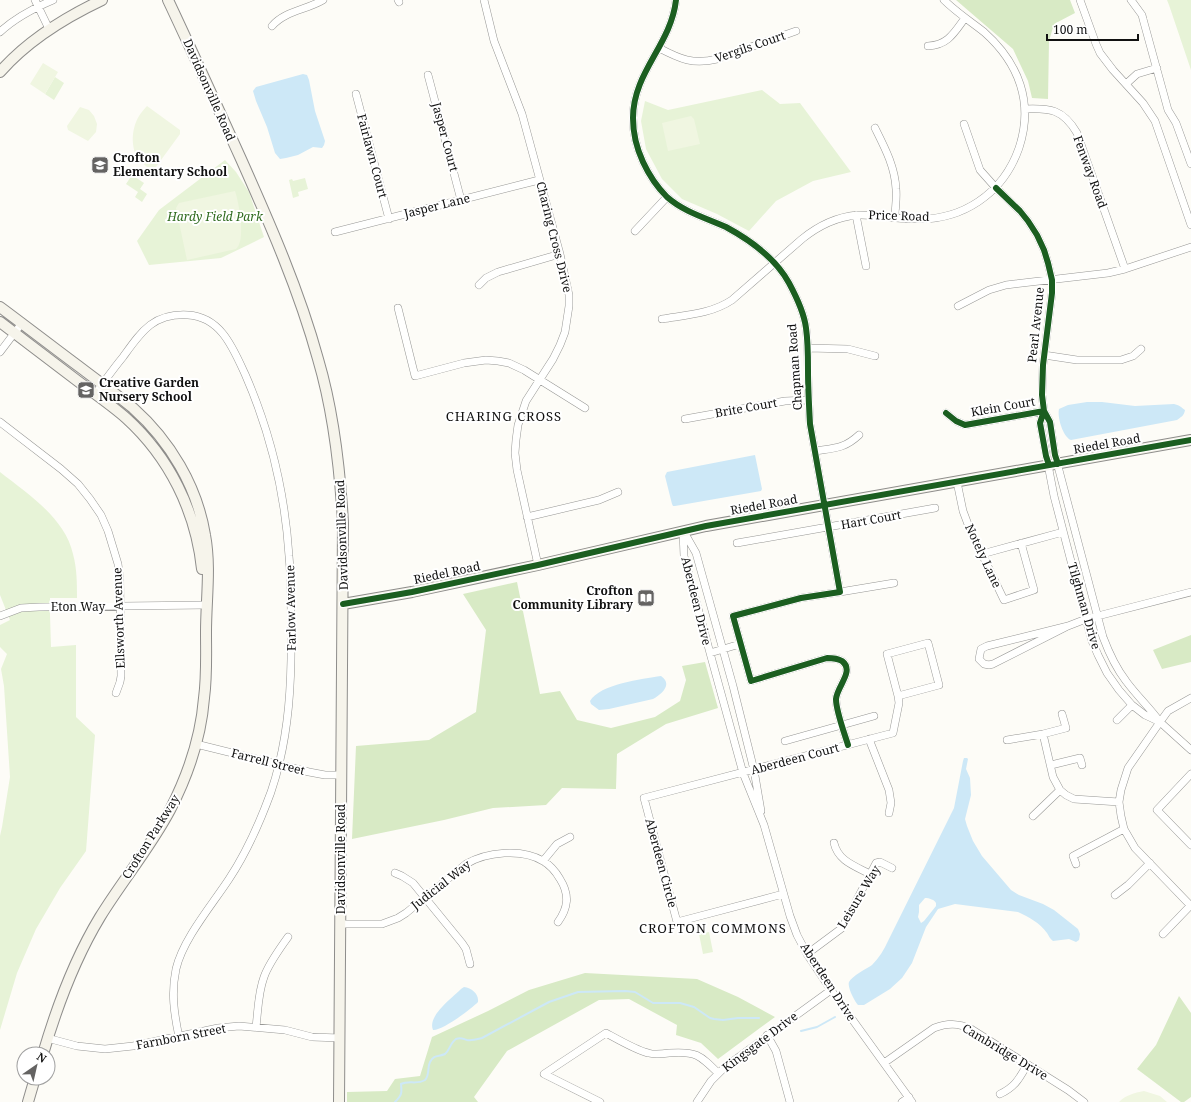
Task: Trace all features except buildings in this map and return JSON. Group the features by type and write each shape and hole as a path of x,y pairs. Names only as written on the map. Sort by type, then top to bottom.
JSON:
{"street":[{"path":"0,32 37,3 53,0"},
{"path":"0,72 8,63 49,29 102,0"},
{"name":"Davidsonville Road","path":"168,0 269,224 299,301 318,359 332,419 341,488 343,523 340,1102"},
{"path":"272,26 281,17 323,0"},
{"name":"Charing Cross Drive","path":"484,0 494,41 522,114 560,254 569,295 568,320 565,332 553,359 526,401 521,413 516,440 515,453 517,470 538,564"},
{"name":"Chapman Road","path":"676,0 673,19 638,87 633,119 636,140 648,172 667,197 682,208 726,227 752,243 774,263 788,281 806,327 810,424 840,592"},
{"name":"Price Road","path":"662,319 709,312 722,306 732,300 812,231 832,221 856,215 927,219 945,216 963,211 979,202 996,188 1012,164 1018,152 1022,138 1025,109 1022,89 1007,57 995,43 944,0"},
{"path":"1080,0 1100,53 1113,70 1143,103 1155,121 1191,225"},
{"path":"1131,0 1143,19 1168,110 1176,122 1191,164"},
{"path":"37,3 49,29"},
{"path":"928,46 936,45 949,38 965,18"},
{"name":"Vergils Court","path":"659,48 676,57 686,60 706,62 796,32"},
{"path":"1126,84 1137,74 1157,68"},
{"name":"Jasper Court","path":"428,75 461,200"},
{"name":"Fairlawn Court","path":"356,94 389,218"},
{"name":"Fenway Road","path":"1025,109 1046,108 1052,110 1064,117 1073,126 1077,133 1125,269"},
{"name":"Pearl Avenue","path":"964,124 980,170 1028,221 1037,235 1048,263 1052,280 1051,307 1044,355 1042,395 1044,411 1050,422 1055,455 1053,464"},
{"path":"875,128 889,154 895,177 896,190 894,218"},
{"name":"Jasper Lane","path":"335,232 539,180"},
{"path":"635,232 667,197"},
{"path":"856,215 866,266"},
{"path":"958,306 997,287 1108,273 1125,269 1191,247"},
{"path":"479,285 486,278 498,272 560,254"},
{"name":"Crofton Parkway","path":"0,307 133,408 157,433 181,467 199,508 205,536 208,562 206,605 206,674 204,698 196,744 187,773 180,791 156,835 87,939 65,987 46,1046"},
{"path":"398,308 415,376 464,363 486,360 509,363 540,379 585,408"},
{"name":"Farlow Avenue","path":"95,394 141,332 153,323 166,317 192,315 207,321 220,330 226,336 232,347 248,382 268,437 283,503 287,529 291,579 292,637 290,693 286,732 279,765 252,838 239,862 190,937 181,954 176,968 173,996 174,1012 179,1037"},
{"name":"Crofton Parkway","path":"0,322 125,417 148,441 171,473 181,491 189,511 196,532 206,605"},
{"path":"0,352 22,324"},
{"path":"808,348 848,349 875,356"},
{"path":"1044,355 1077,360 1121,360 1134,356 1141,349"},
{"name":"Brite Court","path":"685,419 785,401 808,400"},
{"name":"Klein Court","path":"946,413 956,421 965,425 1044,411"},
{"name":"Ellsworth Avenue","path":"0,422 78,484 101,515 108,531 115,549 120,580 121,676 116,693"},
{"path":"815,451 839,448 846,445 859,435"},
{"name":"Riedel Road","path":"343,604 412,592 683,531 1191,440"},
{"name":"Tilghman Drive","path":"1053,464 1054,496 1092,641 1107,673 1119,690 1132,705 1145,715 1160,722"},
{"name":"Tilghman Drive","path":"1053,464 1108,650 1116,668 1127,683 1151,709 1160,722 1191,750"},
{"name":"Notely Lane","path":"957,482 963,511 969,527 1004,600 1034,590 1021,544"},
{"path":"527,516 599,500 618,492"},
{"name":"Hart Court","path":"736,544 935,508"},
{"name":"Aberdeen Drive","path":"683,531 696,553 754,770 764,826 783,894 797,935 807,954 831,990 910,1100"},
{"name":"Aberdeen Drive","path":"683,531 684,556 710,653 743,773 764,826"},
{"path":"982,554 1063,532"},
{"path":"848,745 836,698 847,670 844,664 836,658 827,658 751,681 733,616 801,598 894,583"},
{"path":"1068,626 993,664 984,664 979,659 981,649 987,646 1068,626 1098,616 1191,592"},
{"name":"Eton Way","path":"0,616 20,608 206,605"},
{"path":"928,643 939,685 898,696 887,654 928,643"},
{"path":"710,653 740,644"},
{"name":"Aberdeen Court","path":"743,773 893,733 899,703 898,696"},
{"path":"1163,934 1191,906 1135,848 1124,829 1119,802 1128,768 1168,711 1191,698"},
{"path":"1117,720 1132,705"},
{"path":"1007,740 1043,734 1066,728 1062,714"},
{"path":"785,741 874,716"},
{"path":"1043,734 1053,777 1060,790 1074,799 1119,802"},
{"path":"869,739 889,790 891,803 889,813"},
{"name":"Farrell Street","path":"196,744 317,774 341,775"},
{"path":"1051,765 1080,758 1082,765"},
{"name":"Aberdeen Circle","path":"743,773 644,798 677,922 783,894"},
{"path":"1191,774 1157,810 1191,845"},
{"path":"1034,816 1060,790"},
{"path":"1076,864 1073,856 1124,829"},
{"path":"543,861 557,844 570,837"},
{"path":"834,843 839,856 870,874"},
{"name":"Judicial Way","path":"341,924 382,924 390,922 406,913 466,864 480,857 512,852 527,854 543,861 557,874 565,889 566,896 565,910 558,922"},
{"name":"Leisure Way","path":"807,954 842,928 876,864 878,862 892,868"},
{"path":"1115,895 1128,885 1150,863"},
{"path":"395,873 413,884 425,897 462,943 466,949 470,964"},
{"path":"256,1027 260,991 264,978 275,956 288,937"},
{"name":"Kingsgate Drive","path":"697,1102 718,1073 731,1062 831,990"},
{"name":"Cambridge Drive","path":"884,1063 934,1028 950,1023 964,1025 1068,1090 1084,1102"},
{"name":"Farnborn Street","path":"48,1038 83,1047 105,1049 132,1046 218,1028 239,1026 285,1030 312,1037 340,1038"},
{"path":"600,1102 544,1074 606,1033 648,1053 692,1053 706,1061 718,1073"},
{"path":"767,1035 776,1051 790,1102"},
{"path":"1000,1094 1007,1091 1016,1083 1027,1065"},
{"path":"28,1102 33,1086"},
{"path":"902,1102 910,1100"}],"green space":[{"path":"956,0 1070,0 1075,13 1054,24 1049,41 1048,99 1032,98 1028,81 1013,49"},
{"path":"1167,0 1191,0 1191,70 1169,5"},
{"path":"43,63 58,72 45,94 30,84"},
{"path":"55,77 64,83 54,100 45,94"},
{"path":"762,90 780,104 800,103 851,172 813,181 776,201 749,231 717,214 682,199 662,179 646,149 641,121 645,101 668,110"},
{"path":"147,106 180,130 180,134 153,171 140,161 134,151 133,145 133,133 136,121"},
{"path":"80,107 89,110 94,116 97,124 96,132 88,141 68,130 67,126"},
{"path":"691,116 694,119 700,144 668,151 662,123"},
{"name":"Hardy Field Park","path":"225,160 236,172 249,192 264,237 221,258 149,265 137,241 159,210"},
{"path":"132,175 144,183 140,189 147,194 142,202 135,197 138,192 126,184"},
{"path":"305,178 308,189 298,192 299,196 293,198 289,180 292,179 293,181"},
{"path":"235,191 241,222 241,238 239,245 236,249 187,260 176,208 179,203"},
{"path":"0,472 33,498 54,518 69,541 75,565 77,598 50,598 51,647 76,645 76,717 95,735 86,851 60,888 36,929 17,973 0,1030 0,836 10,777 4,686 1,669 7,654 0,647 0,625 10,620 0,595"},
{"path":"517,582 540,694 560,691 577,720 611,728 655,717 680,701 686,680 682,666 705,662 718,708 666,724 617,754 616,789 562,788 546,805 493,808 352,839 356,746 429,740 476,712 486,630 463,594"},
{"path":"1191,635 1191,662 1162,669 1153,650"},
{"path":"709,932 713,952 703,954 699,934"},
{"path":"585,973 697,979 738,997 775,1017 718,1059 701,1043 676,1035 677,1025 629,999 599,1000 507,1051 474,1097 478,1102 347,1102 347,1092 387,1091 395,1079 420,1076 432,1037 529,990"},
{"path":"1179,996 1191,1013 1191,1097 1184,1102 1181,1102 1137,1069 1156,1045"},
{"path":"1144,1091 1160,1096 1167,1102 1119,1102 1130,1095"}],"water":[{"path":"303,74 307,75 309,80 315,111 325,141 324,145 322,148 313,147 298,155 280,159 275,153 253,91 256,87"},
{"path":"1087,402 1102,402 1135,406 1174,404 1185,410 1183,415 1177,420 1071,440 1065,435 1061,426 1059,409 1068,405"},
{"path":"755,455 762,489 761,491 673,506 665,476 667,472"},
{"path":"661,676 666,682 665,689 653,699 599,710 591,704 590,701 595,695 612,686"},
{"path":"964,758 968,759 966,769 970,778 971,795 965,819 973,841 982,856 1011,890 1054,910 1078,929 1080,934 1079,940 1076,942 1069,939 1053,941 1038,923 1018,912 955,904 938,909 926,927 912,963 902,978 890,989 864,1005 858,1005 850,991 849,982 856,975 872,965 885,948 954,808","holes":["925,898 932,899 936,903 936,906 921,923 918,917 919,905"]},
{"path":"464,987 474,992 477,996 478,1002 443,1027 433,1030 432,1025 437,1013"}],"waterway":[{"path":"395,1102 401,1094 401,1084 425,1080 429,1064 432,1059 445,1054 452,1042 456,1039 461,1038 475,1040 482,1038 549,1002 578,992 635,992 653,1003 680,1003 694,1007 710,1018 714,1019 759,1018"},
{"path":"801,1031 817,1027 835,1017"}],"cycle path":[{"path":"676,0 673,16 667,31 639,86 633,118 637,146 648,172 667,197 681,207 726,227 762,251 784,274 797,299 802,310 807,333 810,424 840,592 801,598 733,616 751,681 827,658 842,661 846,665 846,674 837,694 836,704 848,745"},
{"path":"996,188 1020,211 1037,235 1044,250 1052,280 1052,293 1043,365 1042,395 1044,411 1050,422 1055,455 1058,464"},
{"path":"1044,411 1040,423 1049,465"},
{"path":"946,413 956,421 965,425 1044,411"},
{"path":"343,604 412,592 538,565 706,526 1191,440"}],"place":[{"name":"Crofton Elementary School","path":"100,165"},
{"name":"Creative Garden Nursery School","path":"86,390"},
{"name":"Crofton Community Library","path":"646,598"}],"district":[{"name":"CHARING CROSS","path":"504,416"},
{"name":"CROFTON COMMONS","path":"713,928"}]}
